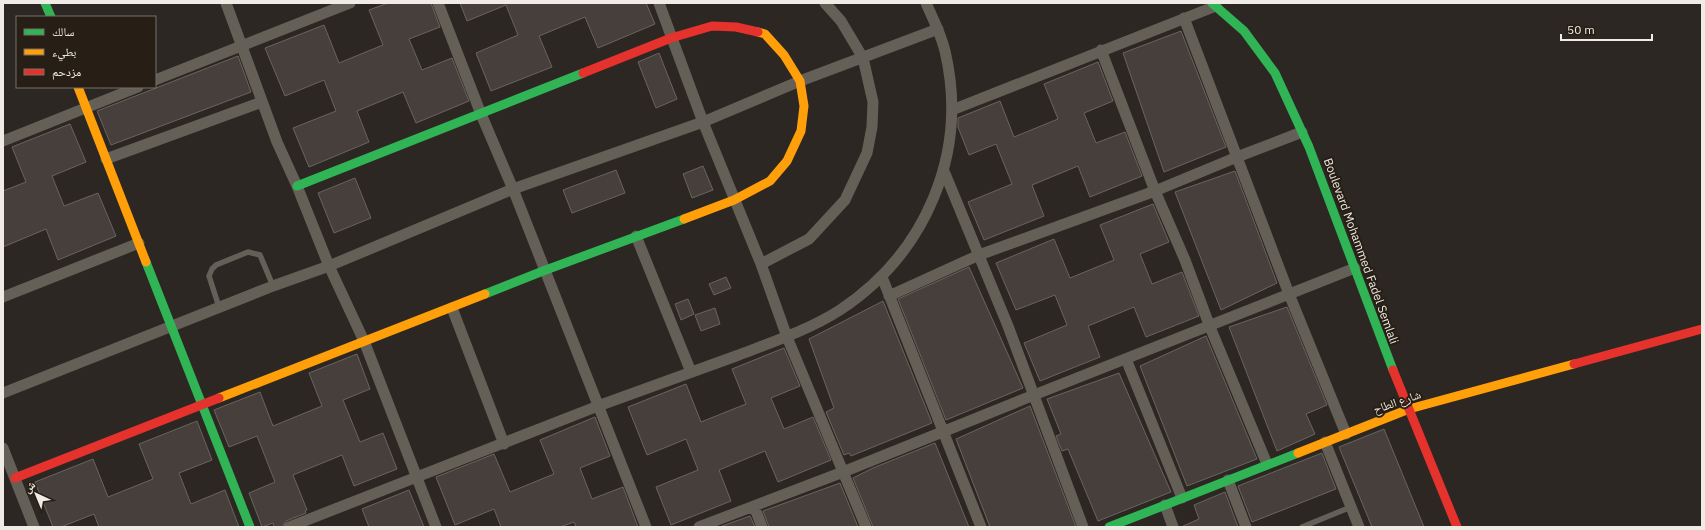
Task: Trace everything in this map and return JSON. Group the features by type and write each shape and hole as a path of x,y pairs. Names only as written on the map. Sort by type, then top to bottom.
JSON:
{"street":[{"path":"46,3 51,16"},
{"path":"226,3 277,142 297,186 329,266 364,340 436,527"},
{"path":"438,3 646,527"},
{"path":"659,3 703,122 761,264 787,337 866,527"},
{"path":"761,264 809,240 845,200 867,153 872,127 872,102 863,58 841,21 825,3"},
{"path":"289,527 598,406 787,337 839,311 882,277 906,249 925,218 944,171 949,147 952,110 948,69 938,29 926,3"},
{"path":"156,80 346,4"},
{"path":"952,110 1184,18 1214,4"},
{"name":"Boulevard Mohammed Fadel Semlali","path":"1214,4 1244,31 1275,73 1302,132 1355,268 1382,343 1456,527"},
{"path":"1184,18 1289,294 1346,434"},
{"path":"15,478 364,340 452,308 543,270 734,200 770,181 787,161 801,131 804,106 800,81 784,55 764,34 736,26 712,26 672,38 297,186"},
{"path":"3,393 273,286 329,266 512,190 703,122 800,81 938,29"},
{"path":"1101,50 1155,191 1185,260 1210,326 1268,464"},
{"path":"78,88 250,527"},
{"path":"3,141 136,88"},
{"path":"106,159 262,102"},
{"path":"889,296 979,255 1155,191 1237,156 1302,132"},
{"path":"944,171 1034,395 1083,527"},
{"path":"636,236 691,372"},
{"path":"3,297 139,243"},
{"path":"699,527 843,472 1355,268"},
{"path":"882,277 981,527"},
{"path":"452,308 504,444"},
{"name":"شارع الطاح","path":"1109,527 1409,409 1702,329"},
{"path":"1126,359 1182,498"},
{"path":"1325,442 1359,527"},
{"path":"3,448 34,527"},
{"path":"1228,480 1246,527"},
{"path":"1165,505 1173,527"},
{"path":"754,506 762,527"}],"lane":[{"path":"220,307 209,276 212,269 216,265 248,252 260,255 273,286"},
{"path":"1302,527 1351,507"}],"building":[{"path":"388,3 431,3 440,27 409,39 422,70 452,58 469,101 416,123 403,92 357,111 369,142 309,167 293,128 336,111 324,80 285,96 265,48 324,25 339,63 383,45 369,10"},
{"path":"460,3 646,3 655,24 598,48 585,17 539,36 552,67 491,91 476,53 518,35 506,5 467,21"},
{"path":"1181,31 1226,147 1164,172 1123,53"},
{"path":"659,53 677,99 656,108 638,62"},
{"path":"238,56 251,92 111,145 97,111"},
{"path":"1098,62 1113,101 1084,113 1096,143 1125,132 1142,176 1090,197 1078,166 1032,185 1044,216 984,240 968,202 1012,184 996,144 969,155 958,127 958,118 1000,101 1014,137 1058,119 1044,84"},
{"path":"70,124 86,162 52,176 64,206 98,193 116,236 58,260 46,229 3,247 3,191 26,182 12,147"},
{"path":"703,166 713,190 692,198 683,174"},
{"path":"616,170 625,193 572,213 563,190"},
{"path":"1235,171 1277,283 1221,310 1175,192"},
{"path":"355,178 371,218 334,233 318,193"},
{"path":"1153,204 1169,242 1140,254 1152,284 1182,272 1199,316 1146,337 1134,307 1088,326 1100,357 1040,381 1024,343 1067,325 1055,295 1016,310 996,263 1054,239 1070,278 1114,260 1100,225"},
{"path":"969,267 1023,388 946,420 898,299"},
{"path":"726,277 731,288 714,295 709,284"},
{"path":"688,299 694,314 681,320 675,304"},
{"path":"883,301 932,423 851,456 849,453 844,455 826,412 834,408 809,339"},
{"path":"1287,307 1327,405 1306,414 1315,434 1277,451 1229,327"},
{"path":"715,308 720,324 701,331 695,315"},
{"path":"1206,336 1257,459 1187,486 1140,366"},
{"path":"784,348 800,386 771,398 784,429 813,417 831,460 778,482 765,451 719,470 731,501 671,525 656,487 698,470 686,439 647,455 628,407 686,384 701,422 746,404 732,369"},
{"path":"357,354 370,389 343,400 360,442 383,433 397,469 354,486 342,455 293,475 307,510 305,511 306,513 286,521 282,527 274,527 273,523 262,527 249,493 275,482 257,436 229,447 214,410 260,392 273,426 322,406 309,373"},
{"path":"1119,373 1171,492 1098,521 1068,449 1062,451 1056,436 1061,434 1047,399"},
{"path":"1030,406 1076,527 990,527 956,439"},
{"path":"595,417 610,456 580,468 592,499 623,487 638,527 576,527 574,522 560,527 501,527 494,509 455,525 436,477 494,454 510,492 554,474 540,440"},
{"path":"197,421 212,460 179,473 191,504 225,490 239,527 99,527 94,514 61,527 53,527 35,482 93,459 108,497 153,479 139,444"},
{"path":"1384,429 1424,527 1372,527 1339,447"},
{"path":"935,443 969,527 873,527 853,478 873,468"},
{"path":"1322,453 1336,489 1252,522 1238,486"},
{"path":"840,483 858,527 769,527 763,511"},
{"path":"409,490 424,527 369,527 362,509"},
{"path":"1225,492 1238,527 1181,527 1199,519 1194,505"},
{"path":"750,516 755,527 722,526"}],"traffic: fast":[{"path":"45,3 51,16"},
{"path":"1212,3 1244,31 1275,73 1309,147 1393,370"},
{"path":"297,186 583,73"},
{"path":"485,294 684,219"},
{"path":"146,262 250,527"},
{"path":"1109,527 1298,453"}],"traffic: slow":[{"path":"684,219 734,200 770,181 787,161 801,131 804,106 800,81 784,55 765,34 758,32"},
{"path":"78,88 146,262"},
{"path":"219,398 485,294"},
{"path":"1298,453 1409,409 1574,364"}],"traffic: jam":[{"path":"583,73 671,38 712,26 736,27 758,32"},
{"path":"1574,364 1702,329"},
{"path":"1393,370 1457,527"},
{"path":"15,478 219,398"}]}
